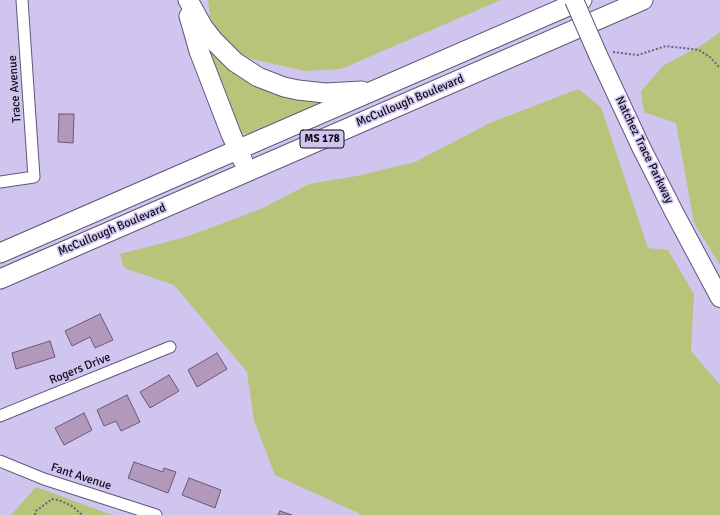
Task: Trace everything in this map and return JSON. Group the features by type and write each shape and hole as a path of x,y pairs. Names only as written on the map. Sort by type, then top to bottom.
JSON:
{"highway":[{"path":"187,0 203,27 213,40 235,62 258,77 284,88 298,90 325,93 371,91"},
{"path":"187,0 189,16 200,51 238,150 248,171"},
{"name":"McCullough Boulevard","path":"0,253 582,0"},
{"name":"McCullough Boulevard","path":"0,279 643,0"}],"main road":[{"name":"Natchez Trace Parkway","path":"574,0 602,53 641,147 670,206 720,298"}],"street":[{"name":"Trace Avenue","path":"0,182 34,177 22,0"},
{"name":"Rogers Drive","path":"0,416 170,347"},
{"name":"Fant Avenue","path":"0,461 44,479 156,515"}],"path":[{"path":"602,53 638,55 666,46 699,50 710,57 720,68"},
{"path":"35,515 36,511 52,499 72,506 82,515"}],"green space":[{"path":"208,0 501,0 341,69 305,71 243,57 224,39 210,18"},
{"path":"720,32 720,265 694,223 676,123 644,112 641,91 664,65 704,44"},
{"path":"201,39 215,50 329,100 252,134 242,133 238,129"},
{"path":"578,89 601,107 648,248 668,250 694,294 691,351 720,385 720,515 360,515 275,475 254,421 247,372 174,285 124,268 120,254 186,237 261,209 309,184 357,176 415,162 490,123"},
{"path":"36,487 112,515 11,515"}],"building":[{"path":"59,114 74,114 73,143 58,142"},
{"path":"100,314 113,340 95,348 90,337 72,346 65,331"},
{"path":"50,341 55,357 16,369 12,353"},
{"path":"217,353 227,369 197,387 188,370"},
{"path":"169,375 179,391 150,408 140,392"},
{"path":"127,395 140,422 121,431 116,421 104,426 97,410"},
{"path":"84,413 92,430 64,445 55,428"},
{"path":"134,462 163,472 164,468 176,472 168,493 128,478"},
{"path":"189,478 221,490 215,508 182,495"},
{"path":"280,511 292,515 278,515"}]}
